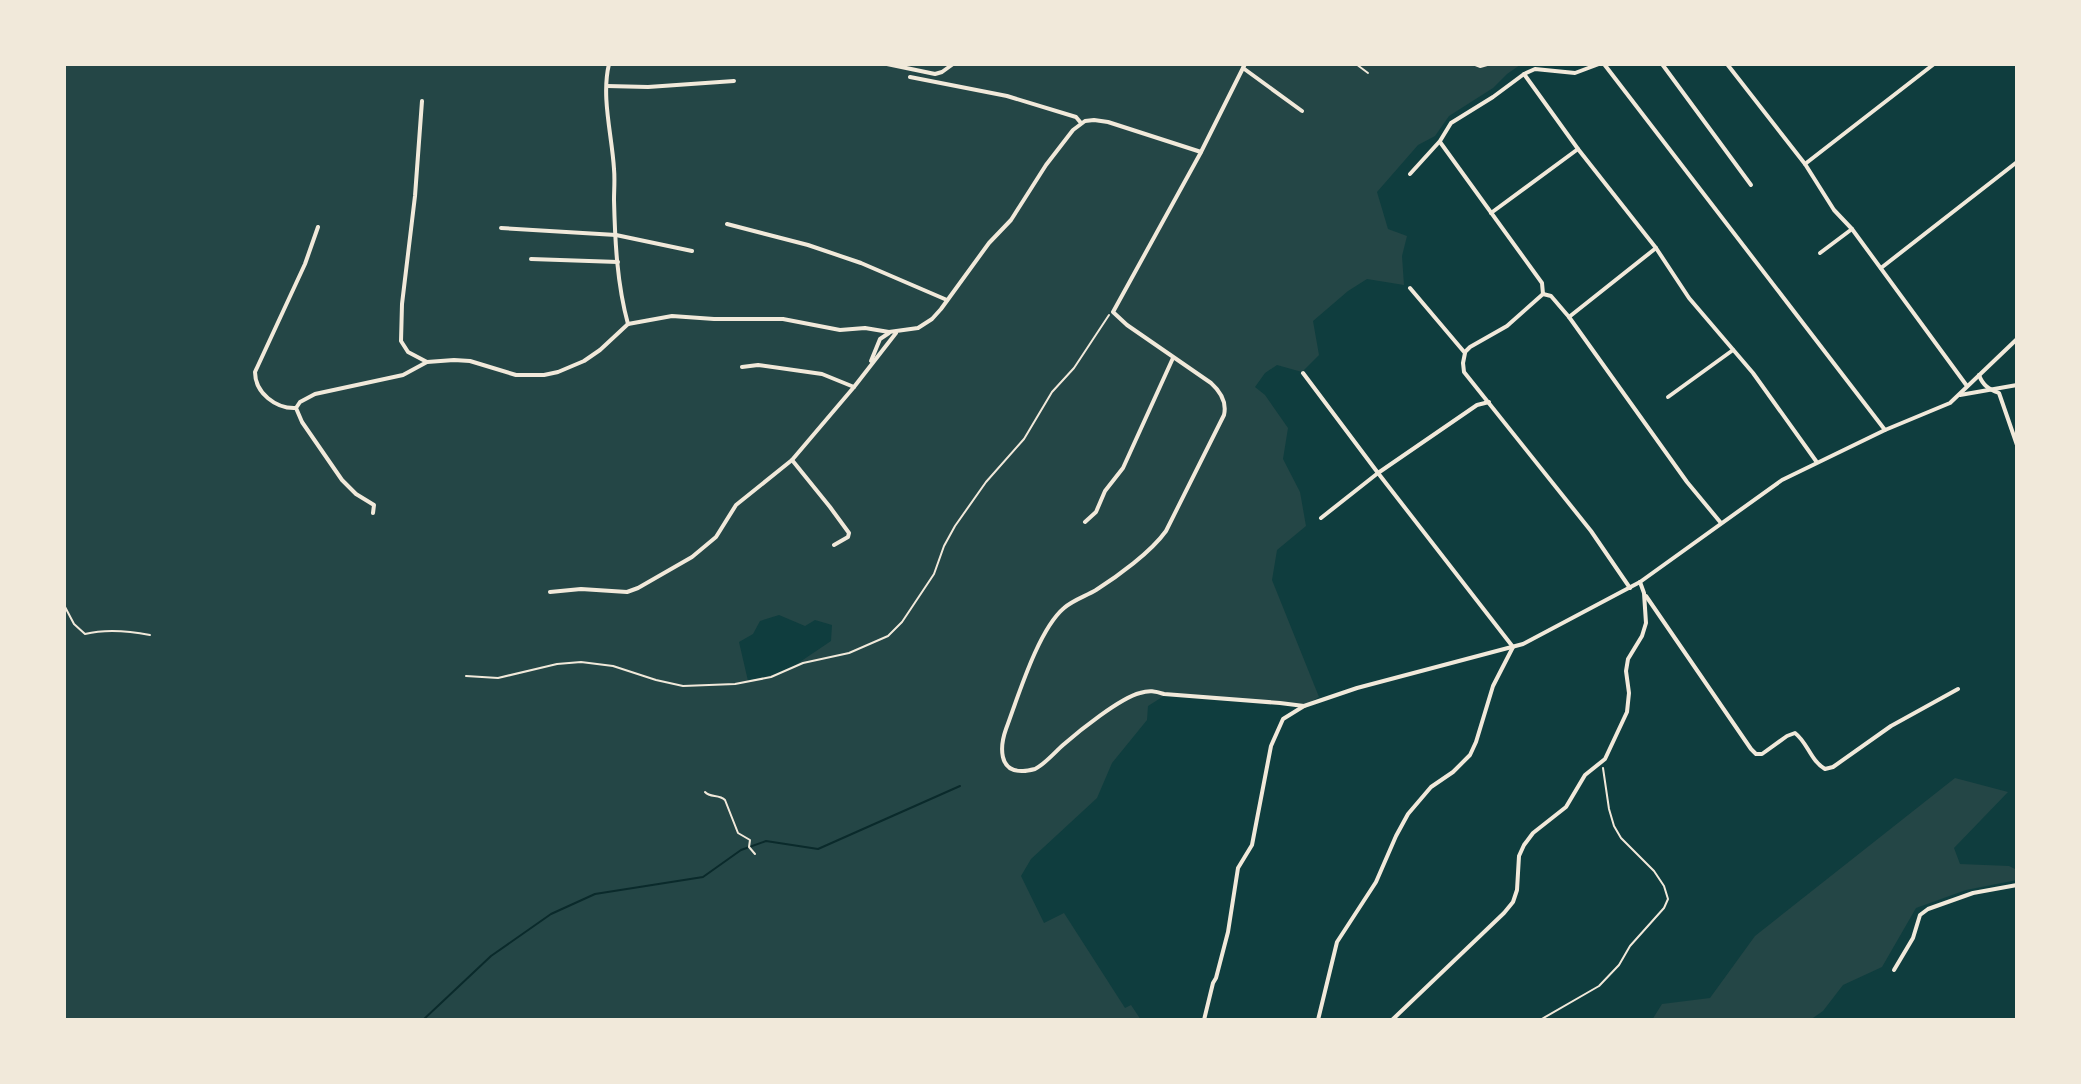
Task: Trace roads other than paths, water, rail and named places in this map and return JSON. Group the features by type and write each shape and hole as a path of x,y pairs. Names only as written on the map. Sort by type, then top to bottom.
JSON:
{"street":[{"path":"609,64 607,86 615,171 616,235 621,296 628,324"},
{"path":"887,64 1007,96 1076,117 1081,123"},
{"path":"910,77 942,72 953,64"},
{"path":"1475,64 1487,64"},
{"path":"1410,174 1440,141 1451,123 1524,74 1535,69 1575,73 1602,64 1885,430"},
{"path":"1662,64 1751,185"},
{"path":"1727,64 1805,164 1834,210 1852,229 1967,386"},
{"path":"1805,164 1934,64"},
{"path":"1302,111 1244,66 1201,152 1113,312 1219,391 1224,402 1224,415 1158,542 1099,588 1068,605 1055,619 1037,650 1006,729 1002,746 1004,761 1015,771 1037,768 1095,720 1143,692 1304,706"},
{"path":"1524,74 1656,248 1689,298 1753,373 1817,462"},
{"path":"607,86 648,87 734,81"},
{"path":"422,101 401,341 408,352 427,362"},
{"path":"296,408 300,402 315,394 403,375 427,362 470,361 516,375 558,372 584,361 628,324 672,316 769,318 840,330 865,328 889,332 918,328 941,309 989,243 1011,220 1066,137 1081,123 1094,120 1108,122 1201,152"},
{"path":"1440,141 1542,283 1543,294"},
{"path":"1491,213 1578,149"},
{"path":"1881,268 2017,162"},
{"path":"727,224 808,245 861,263 947,300"},
{"path":"296,408 284,408 263,394 256,383 255,372 305,264 318,227"},
{"path":"501,228 616,235 692,251"},
{"path":"1820,253 1852,229"},
{"path":"1569,317 1656,248"},
{"path":"531,259 618,262"},
{"path":"1410,288 1465,353"},
{"path":"1543,294 1551,296 1569,317 1687,482 1721,523"},
{"path":"1543,294 1507,326 1470,347 1465,353 1464,372 1591,531 1630,588"},
{"path":"550,592 581,589 627,592 705,547 716,537 736,505 792,460 898,331"},
{"path":"870,363 880,339 889,332"},
{"path":"1204,1020 1228,932 1238,868 1252,845 1271,746 1283,719 1304,706 1403,675 1513,647 1630,588 1782,480 1885,430 1950,403 2017,339"},
{"path":"1668,397 1733,350"},
{"path":"1085,522 1095,514 1105,491 1123,468 1173,358"},
{"path":"742,367 758,365 822,374 854,387"},
{"path":"1303,373 1513,647"},
{"path":"1979,375 1982,383 1999,393 2017,445"},
{"path":"1959,395 2017,385"},
{"path":"1321,518 1378,473 1477,405 1489,402"},
{"path":"296,408 302,422 342,480 356,494 374,505 373,513"},
{"path":"792,460 849,533 848,537 834,545"},
{"path":"1640,582 1644,593 1756,754 1762,754 1795,733 1800,735 1818,765 1825,769 1833,767 1891,726 1958,689"},
{"path":"1392,1020 1513,902 1517,890 1519,856 1524,845 1533,833 1566,807 1585,775 1605,759 1627,712 1629,693 1626,671 1628,659 1646,623 1644,593"},
{"path":"1318,1020 1337,942 1376,882 1408,814 1431,787 1470,755 1493,686 1513,647"},
{"path":"1894,970 1913,938 1920,915 1928,909 1973,893 2017,885"}],"lane":[{"path":"1356,64 1368,73"}],"waterway":[{"path":"423,1020 491,956 551,914 595,894 703,877 741,850 766,841 818,849 960,786"}]}
